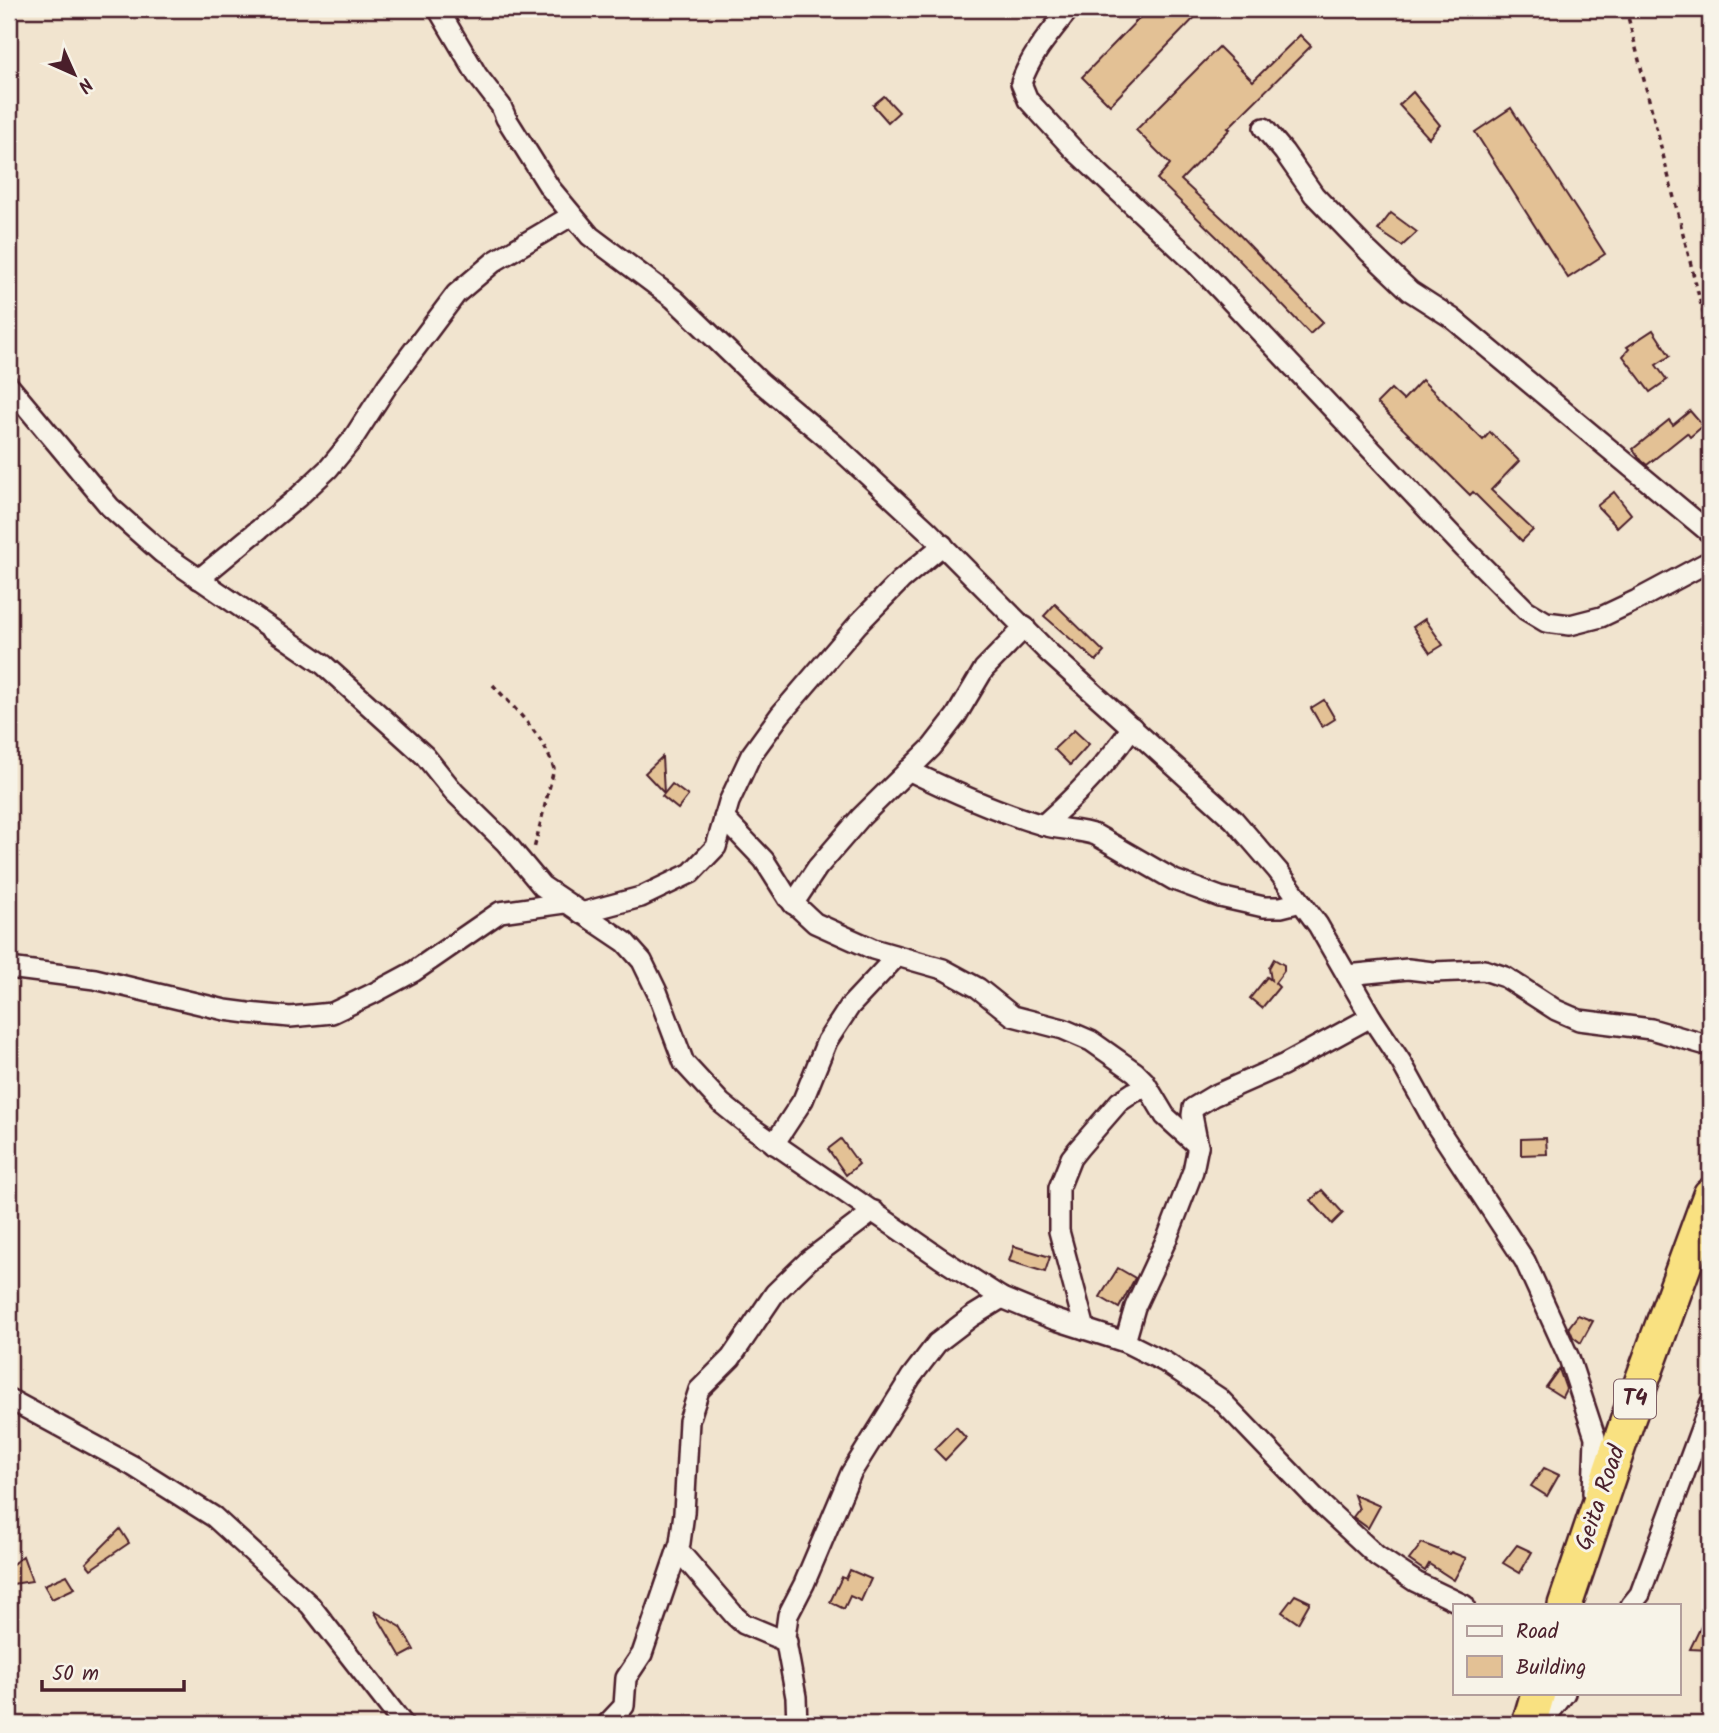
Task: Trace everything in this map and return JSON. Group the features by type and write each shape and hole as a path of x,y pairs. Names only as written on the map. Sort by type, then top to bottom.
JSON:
{"highway":[{"name":"Geita Road","path":"1565,1604 1632,1406 1710,1195"},
{"path":"1529,1724 1538,1694"}],"street":[{"path":"438,9 550,188 590,236 674,299 760,382 835,445 943,545 1048,652 1234,820 1278,871 1318,925 1437,1127 1525,1261 1569,1358 1595,1437 1593,1522"},
{"path":"1069,9 1026,67 1021,83 1028,100 1073,149 1197,265 1526,610 1546,622 1570,625 1601,617 1710,561"},
{"path":"1264,128 1314,195 1410,291 1451,318 1710,533"},
{"path":"199,579 297,498 328,468 352,440 387,386 456,294 495,261 571,216"},
{"path":"9,386 110,507 162,553 324,665 425,756 454,792 506,843 542,886 625,942 642,961 658,994 684,1063 720,1103 774,1144 1002,1298 1125,1342 1166,1362 1219,1398 1323,1506 1377,1556 1416,1582 1462,1604"},
{"path":"9,968 95,979 237,1012 290,1017 332,1013 413,972 500,912 573,908 641,897 691,873 716,847 729,802 751,755 780,715 858,624 901,580 943,545"},
{"path":"793,904 817,868 847,832 945,730 985,669 1025,627"},
{"path":"1043,825 1096,774 1132,727"},
{"path":"908,770 969,798 1043,825 1096,835 1163,874 1220,897 1265,907 1282,907 1301,902"},
{"path":"724,818 764,860 793,904 815,923 873,949 943,969 978,988 1013,1016 1063,1029 1091,1041 1135,1072 1165,1116 1198,1146"},
{"path":"774,1144 803,1100 827,1041 850,1006 896,957"},
{"path":"1348,975 1408,969 1433,972 1484,970 1505,977 1556,1010 1579,1020 1651,1029 1710,1046"},
{"path":"1125,1342 1129,1321 1168,1236 1193,1171 1198,1146 1192,1115 1194,1108 1213,1096 1283,1065 1371,1017"},
{"path":"1085,1329 1059,1231 1059,1188 1070,1158 1119,1102 1134,1091 1147,1087"},
{"path":"607,1724 624,1706 626,1678 642,1654 678,1550 684,1513 689,1421 699,1390 731,1358 775,1293 809,1260 874,1212"},
{"path":"797,1724 796,1697 787,1642 788,1615 851,1473 911,1377 937,1343 1002,1298"},
{"path":"1632,1604 1640,1594 1710,1404"},
{"path":"13,1406 133,1466 214,1517 310,1605 397,1721"},
{"path":"678,1550 735,1616 744,1623 787,1642"},
{"path":"1541,1724 1564,1694"}],"path":[{"path":"1626,9 1710,340"},
{"path":"493,685 535,733 554,769 529,871"}],"building":[{"path":"1148,9 1203,9 1110,105 1082,77"},
{"path":"1300,35 1311,46 1228,128 1230,129 1181,180 1232,227 1323,322 1310,334 1157,179 1170,164 1136,130 1219,47 1253,81"},
{"path":"1413,92 1440,125 1429,138 1399,105"},
{"path":"884,96 899,112 888,122 873,105"},
{"path":"1511,108 1605,254 1568,278 1475,132"},
{"path":"1391,213 1417,232 1402,246 1378,230"},
{"path":"1653,330 1670,356 1656,365 1667,380 1650,392 1623,356 1629,349 1627,347"},
{"path":"1422,380 1483,440 1490,432 1519,461 1491,490 1533,530 1522,541 1473,492 1470,495 1377,403 1391,389 1403,400"},
{"path":"1690,411 1703,426 1690,437 1687,433 1647,465 1642,461 1633,449 1669,420 1673,425"},
{"path":"1614,492 1631,514 1617,527 1597,506"},
{"path":"1055,604 1104,652 1096,661 1044,616"},
{"path":"1425,619 1443,645 1430,653 1413,627"},
{"path":"1324,700 1335,719 1322,727 1311,708"},
{"path":"1074,730 1089,744 1070,765 1054,749"},
{"path":"662,757 664,793 645,773"},
{"path":"672,784 688,796 678,809 662,796"},
{"path":"1274,959 1284,965 1284,971 1275,983 1279,987 1262,1008 1250,998 1267,977 1271,980 1269,968"},
{"path":"1546,1138 1547,1154 1521,1155 1521,1139"},
{"path":"841,1139 859,1164 846,1175 828,1149"},
{"path":"1322,1190 1343,1213 1332,1224 1311,1200"},
{"path":"1014,1246 1050,1257 1045,1272 1009,1261"},
{"path":"1118,1268 1135,1278 1119,1308 1100,1297"},
{"path":"1578,1315 1593,1321 1581,1343 1573,1337 1569,1327"},
{"path":"1559,1369 1566,1389 1562,1397 1546,1387"},
{"path":"956,1427 966,1438 945,1460 934,1449"},
{"path":"1544,1468 1559,1475 1547,1496 1531,1486"},
{"path":"1354,1495 1380,1506 1368,1528 1353,1517 1359,1509"},
{"path":"120,1529 129,1543 91,1569 86,1563"},
{"path":"1422,1543 1466,1558 1454,1580 1429,1564 1425,1571 1409,1560"},
{"path":"1517,1545 1532,1552 1520,1573 1503,1563"},
{"path":"23,1556 32,1581 12,1584 9,1567"},
{"path":"850,1570 871,1579 861,1601 850,1596 844,1609 830,1602 842,1577 846,1579"},
{"path":"67,1575 75,1588 52,1599 44,1585"},
{"path":"1295,1595 1310,1602 1298,1623 1282,1612"},
{"path":"1710,1608 1710,1650 1690,1649"},
{"path":"374,1611 401,1627 414,1650 401,1657"}]}
